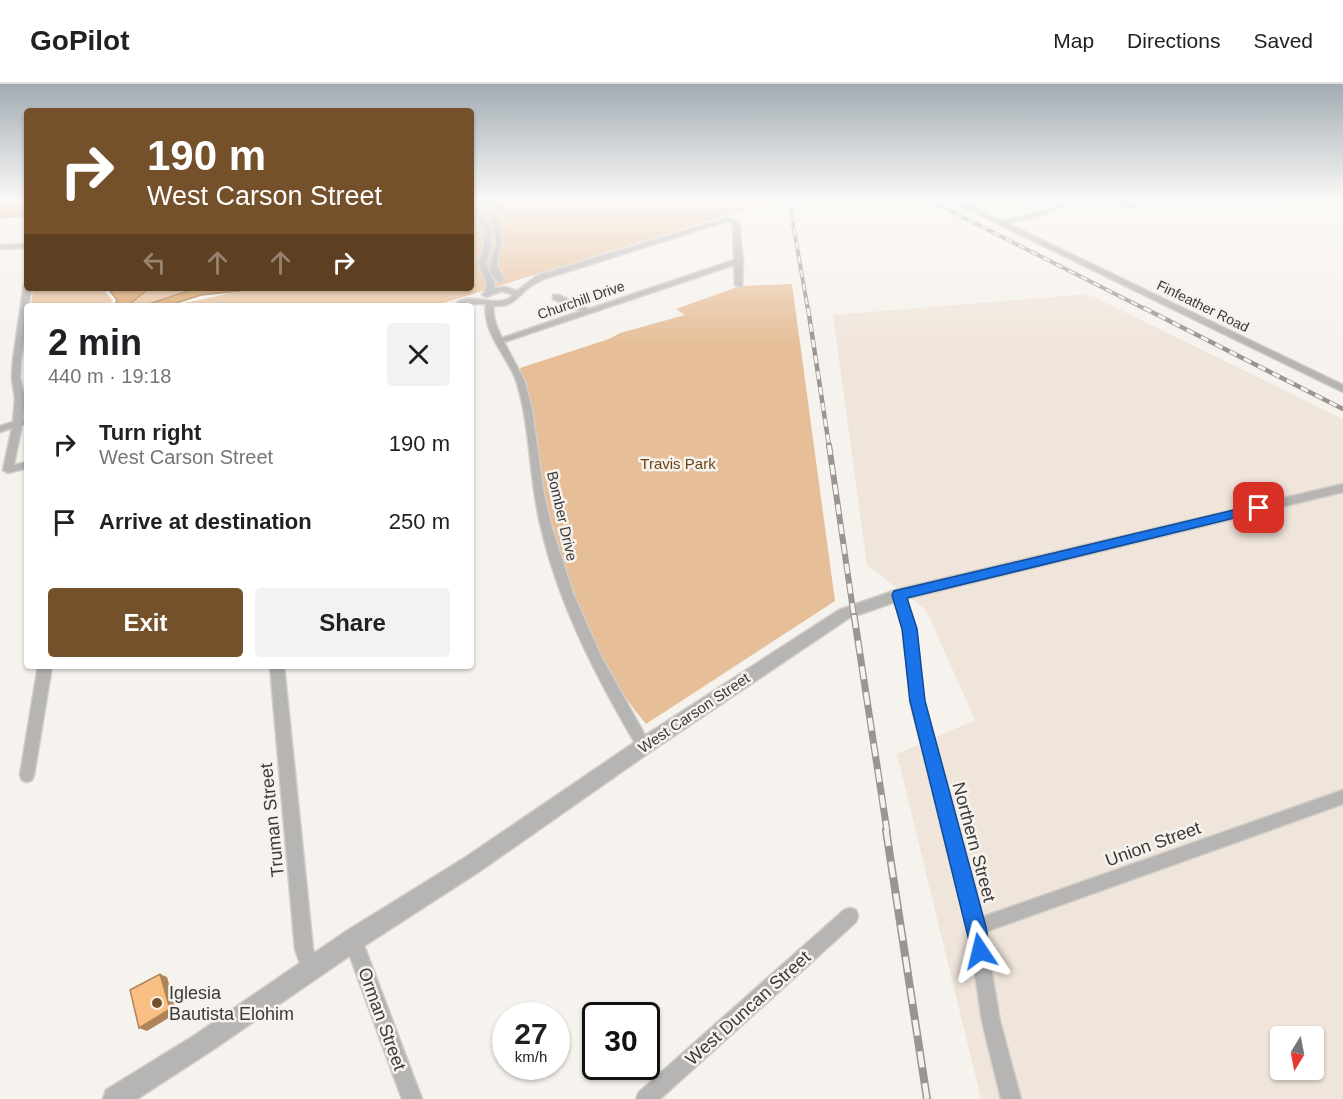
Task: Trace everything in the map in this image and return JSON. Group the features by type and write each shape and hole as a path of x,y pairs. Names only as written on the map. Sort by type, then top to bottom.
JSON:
{"street":[{"name":"Bomber Drive","path":"487,248 482,259 484,270 491,284 488,298 491,317 500,341 520,380 525,398 539,495 554,558 593,656 644,746"},
{"path":"496,248 492,262 493,269 506,289 515,293 516,297"},
{"path":"491,317 529,284 541,277 632,248"},
{"path":"738,248 739,285"},
{"name":"Finfeather Road","path":"1053,248 1343,389"},
{"name":"Churchill Drive","path":"500,341 739,261"},
{"path":"457,303 488,298 506,289 529,284"},
{"path":"556,297 590,312"},
{"path":"488,298 506,303"},
{"path":"24,308 16,378 23,422 8,470 24,466"},
{"path":"0,429 23,422"},
{"name":"West Carson Street","path":"115,1099 353,940 473,864 644,746 843,614 899,595 1343,488"},
{"name":"Northern Street","path":"899,595 910,629 917,701 976,927 991,1021 1011,1099"},
{"path":"27,776 45,669"},
{"name":"Truman Street","path":"277,669 304,949 310,969"},
{"name":"Union Street","path":"976,927 1343,797"},
{"name":"West Duncan Street","path":"646,1099 850,916"},
{"name":"Orman Street","path":"353,940 412,1099"}],"shaded area":[{"path":"110,291 145,291 131,303 116,303 117,300"},
{"path":"188,291 239,291 201,295 176,303 152,303"},
{"path":"1088,294 1343,419 1343,1099 981,1099 897,754 975,720 926,610 867,565 833,315"}],"green space":[{"path":"474,248 620,248 444,303 185,303 241,291 474,291"},
{"name":"Travis Park","path":"792,284 835,601 646,724 626,699 609,672 580,615 569,585 544,493 520,368 609,339 620,333 685,315 676,309 740,286"},
{"path":"33,291 106,291 113,301 111,303 31,303"},
{"path":"145,291 191,291 152,303 130,303"}],"building":[{"name":"Iglesia Bautista Elohim","path":"160,974 170,1009 139,1028 130,990"}],"railway":[{"path":"797,248 808,310"},
{"path":"1025,248 1147,310"},
{"path":"808,308 829,446"},
{"path":"1144,308 1343,409"},
{"path":"829,445 854,617"},
{"path":"854,615 887,831"},
{"path":"886,830 927,1099"}],"place":[{"name":"Iglesia Bautista Elohim","path":"157,1003"}],"route":[{"path":"980,951 976,927 917,701 910,629 899,595 1259,508"}]}
